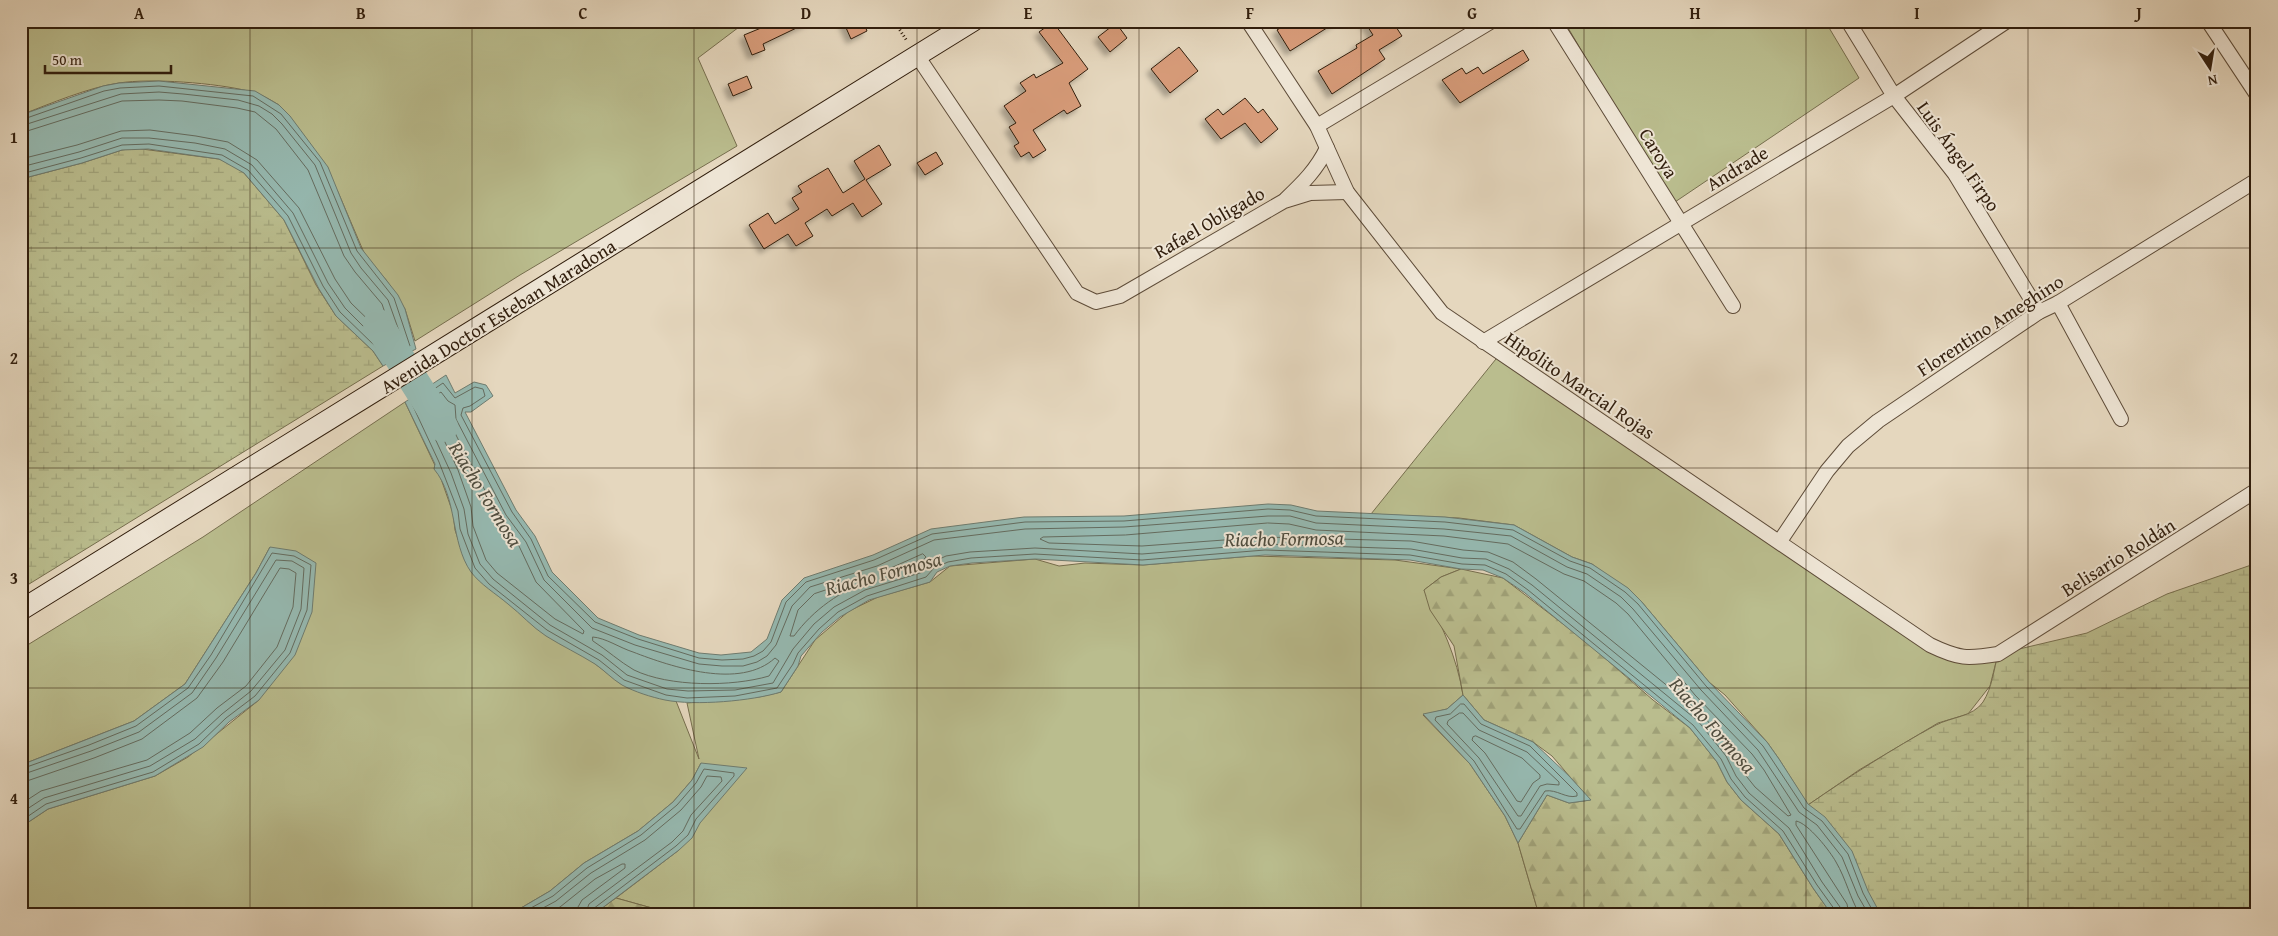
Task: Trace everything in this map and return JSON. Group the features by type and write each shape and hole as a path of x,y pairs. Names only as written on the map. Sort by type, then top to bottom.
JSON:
{"main road":[{"name":"Avenida Doctor Esteban Maradona","path":"21,610 918,57 973,21"}],"street":[{"name":"Hipólito Marcial Rojas","path":"1248,21 1318,126 1346,192 1442,313 1780,541 1930,645 1948,653 1970,658 1998,654"},
{"path":"1318,126 1492,21"},
{"name":"Caroya","path":"1554,21 1732,306"},
{"name":"Luis Ángel Firpo","path":"1848,21 1894,96 1955,174 2039,312"},
{"name":"Andrade","path":"1483,342 1894,96 2007,21"},
{"path":"2208,21 2257,95"},
{"name":"Rafael Obligado","path":"918,57 1078,294 1096,302 1120,296 1284,201 1310,193 1346,192"},
{"path":"1284,201 1310,176 1320,163 1327,148"},
{"name":"Florentino Ameghino","path":"1780,541 1827,471 1848,446 1878,421 2039,312 2058,303 2257,180"},
{"path":"2058,303 2121,419"},
{"name":"Belisario Roldán","path":"1998,654 2257,490"}],"path":[{"path":"894,21 918,57"}],"green space":[{"path":"21,21 747,21 698,58 737,146 520,275 415,341 405,309 387,281 365,255 338,192 279,105 256,93 235,88 184,82 148,81 119,83 95,88 21,115"},
{"path":"1564,21 1825,21 1859,78 1672,204"},
{"path":"134,148 219,159 233,164 244,173 284,220 316,285 336,316 373,351 383,366 21,589 21,179"},
{"path":"1500,354 1930,645 1970,658 1998,654 1990,686 1968,714 1938,723 1859,770 1808,805 1767,742 1725,695 1709,682 1641,601 1592,564 1572,557 1514,525 1459,518 1371,514"},
{"path":"405,402 440,476 453,513 455,530 466,563 621,684 676,701 699,759 687,703 759,697 781,692 815,640 849,611 878,597 930,582 950,566 1035,559 1059,566 1085,563 1143,565 1253,556 1395,560 1461,569 1441,577 1424,590 1453,654 1463,695 1447,709 1423,715 1470,764 1505,816 1518,843 1539,915 677,915 616,898 679,850 701,763 692,780 673,802 638,831 584,863 550,891 509,915 21,915 21,827 48,809 155,776 188,757 259,700 270,547 256,573 185,684 134,721 21,765 21,649 203,537"},
{"path":"2257,563 2257,915 1860,915 1803,833 1808,805 1871,763 1920,734 1942,722 1974,711 1983,702 1989,691 1998,654 2087,633 2167,594"},
{"path":"1461,569 1503,578 1584,640 1653,700 1690,728 1717,762 1727,782 1741,800 1779,834 1832,915 1539,915 1518,843 1547,795 1569,803 1590,800 1552,756 1533,742 1484,720 1463,695 1454,646 1430,610 1424,590 1441,577"},
{"path":"616,898 677,915 592,915"}],"water":[{"path":"159,81 255,91 279,105 290,116 328,167 361,248 398,295 405,309 416,349 383,366 373,351 336,316 319,289 284,220 244,173 219,159 148,149 122,150 21,179 21,115 103,86 119,83"},
{"path":"446,375 455,393 474,382 486,385 493,396 471,412 465,412 516,510 535,536 552,572 598,618 639,635 699,653 721,655 751,652 767,639 782,600 804,578 873,555 931,529 1024,517 1124,516 1268,504 1291,505 1317,511 1445,517 1514,525 1572,557 1592,564 1628,588 1641,601 1709,682 1767,742 1808,804 1825,817 1852,851 1868,891 1881,915 1832,915 1779,834 1741,800 1727,782 1717,762 1690,728 1525,593 1503,578 1483,570 1461,569 1410,560 1265,555 1143,565 1035,559 950,566 937,572 930,582 869,600 840,617 822,632 801,656 798,666 781,692 739,700 692,703 665,700 638,692 622,685 595,664 552,640 531,625 471,572 464,560 460,547 447,493 434,469 435,464 405,402"},
{"path":"270,547 296,551 316,563 312,612 295,655 259,700 229,722 203,747 155,776 48,809 21,827 21,765 134,721 185,684 256,573"},
{"path":"1463,695 1484,720 1533,742 1591,800 1569,803 1547,795 1518,843 1505,816 1470,764 1423,714 1447,709"},
{"path":"701,763 747,768 700,823 692,838 679,850 593,915 509,915 550,891 584,863 638,831 673,802 692,780"}],"building":[{"path":"778,21 811,21 763,44 765,50 752,55 744,35"},
{"path":"843,21 863,21 867,31 851,39"},
{"path":"1291,21 1338,21 1290,51 1277,30"},
{"path":"1364,21 1392,21 1402,36 1379,50 1385,59 1332,94 1318,71 1357,48 1356,45 1373,35"},
{"path":"1053,22 1088,69 1069,83 1081,106 1067,114 1064,110 1033,130 1046,150 1033,158 1029,152 1021,157 1014,146 1019,143 1009,127 1016,123 1004,106 1026,91 1020,83 1034,74 1036,78 1063,63 1039,32"},
{"path":"1116,23 1127,38 1110,52 1098,37"},
{"path":"1179,47 1198,71 1170,93 1151,69"},
{"path":"1523,50 1529,60 1460,103 1442,80 1462,68 1466,74 1478,67 1483,74"},
{"path":"747,76 752,88 733,96 728,84"},
{"path":"1245,98 1258,113 1263,109 1278,129 1261,143 1245,123 1221,139 1205,119 1218,109 1223,115"},
{"path":"879,145 891,165 866,180 882,204 862,217 853,203 832,216 827,209 805,223 813,236 796,246 788,234 764,249 749,225 768,213 775,224 799,209 792,198 802,192 798,186 828,168 843,193 865,179 854,161"},
{"path":"936,152 943,164 925,175 917,163"}],"waterway":[{"name":"Riacho Formosa","path":"378,324 443,427"}]}
